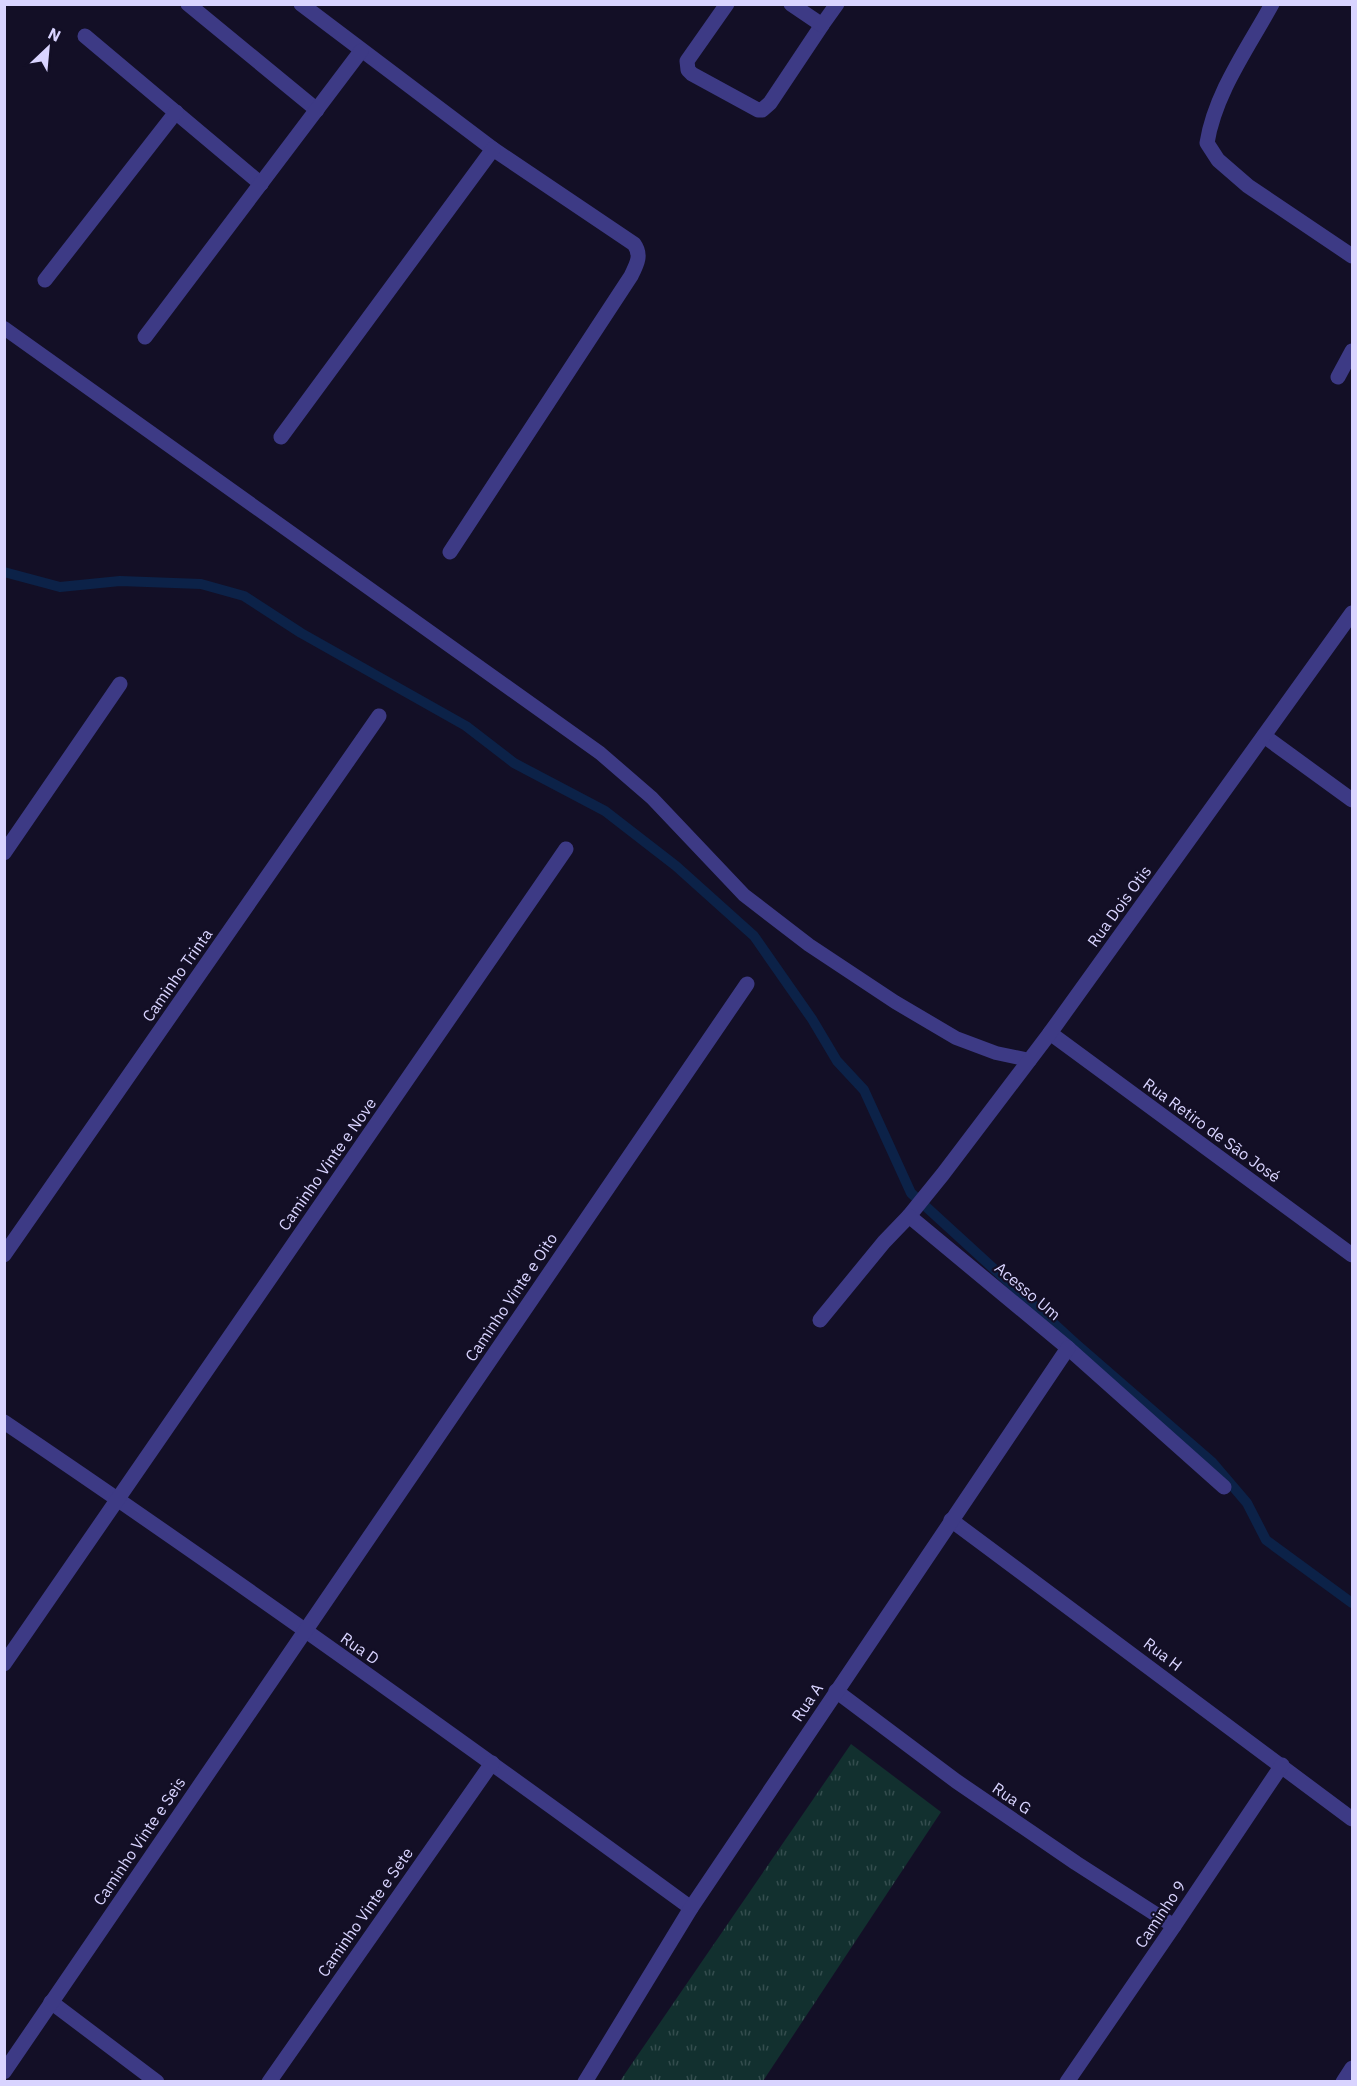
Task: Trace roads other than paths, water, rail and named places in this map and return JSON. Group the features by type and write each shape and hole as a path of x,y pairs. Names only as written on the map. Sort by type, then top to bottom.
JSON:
{"street":[{"path":"188,4 317,110"},
{"path":"301,4 493,150 634,244 638,249 639,261 632,276 450,552"},
{"path":"727,4 687,61 688,70 702,80 762,111 770,103 837,4"},
{"path":"791,4 822,25"},
{"path":"1272,4 1231,77 1210,123 1206,143 1218,160 1248,186 1353,256"},
{"path":"86,36 261,184"},
{"path":"145,337 361,51"},
{"path":"45,280 176,112"},
{"path":"281,438 493,150"},
{"path":"1338,377 1353,351"},
{"name":"Rua Dois Otis","path":"909,1216 1050,1033 1353,613"},
{"path":"4,854 120,684"},
{"name":"Caminho Trinta","path":"4,1255 379,716"},
{"path":"1263,736 1353,800"},
{"name":"Caminho Vinte e Nove","path":"4,1664 566,849"},
{"name":"Caminho Vinte e Oito","path":"305,1632 747,984"},
{"name":"Rua Retiro de São José","path":"1050,1033 1353,1255"},
{"path":"820,1320 884,1242 909,1216"},
{"name":"Acesso Um","path":"909,1216 1068,1348 1224,1487"},
{"name":"Rua A","path":"585,2082 691,1908 1068,1348"},
{"name":"Rua D","path":"4,1422 118,1498 492,1763 691,1908"},
{"name":"Rua H","path":"951,1520 1353,1819"},
{"name":"Caminho Vinte e Seis","path":"4,2072 305,1632"},
{"name":"Rua G","path":"836,1691 956,1781 1076,1863 1174,1926"},
{"name":"Caminho Vinte e Sete","path":"269,2082 492,1763"},
{"name":"Caminho 9","path":"1067,2082 1282,1765"},
{"path":"51,2002 157,2082"},
{"path":"1343,2082 1353,2068"}],"lane":[{"path":"4,328 600,753 652,798 744,895 809,945 895,1002 956,1038 996,1053 1030,1060"}],"waterway":[{"path":"4,572 60,587 120,581 201,584 244,596 301,633 466,726 514,763 605,811 676,866 754,936 812,1019 837,1061 864,1090 911,1193 1075,1343 1212,1462 1247,1503 1266,1540 1352,1603"}]}
